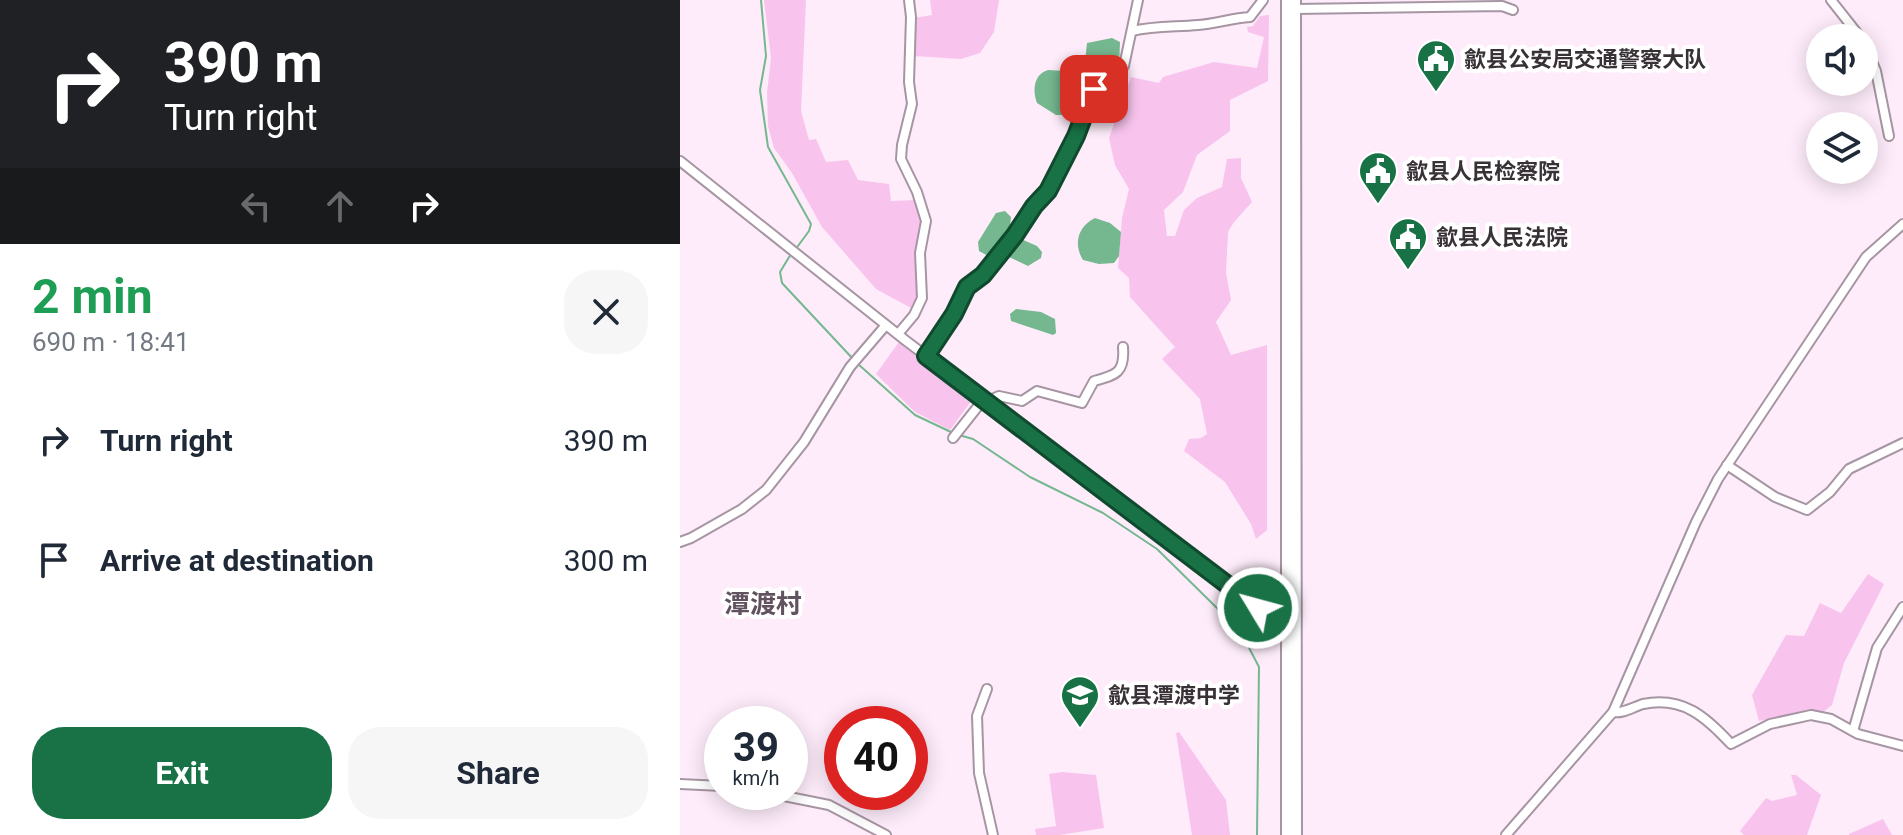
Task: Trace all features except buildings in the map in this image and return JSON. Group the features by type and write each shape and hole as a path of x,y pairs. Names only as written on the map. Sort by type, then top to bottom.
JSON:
{"main road":[{"path":"1287,0 1287,835"},
{"path":"1295,5 1296,835"}],"street":[{"path":"898,334 921,302 920,253 926,229 924,210 901,159 912,104 909,0"},
{"path":"926,356 954,314 967,287 983,275 1048,191 1076,136 1097,84 1120,72 1124,66 1138,0"},
{"path":"1132,31 1250,17 1263,0"},
{"path":"1831,0 1850,24"},
{"path":"1295,5 1502,6 1513,10"},
{"path":"1878,81 1889,136"},
{"path":"680,161 984,401 1287,630"},
{"path":"1506,835 1613,712 1703,508 1727,465 1866,257 1903,224"},
{"path":"680,542 742,509 766,490 804,442 850,367 886,325"},
{"path":"953,438 984,401 999,396 1022,401 1037,391 1082,403 1094,381 1111,378 1118,372 1123,360 1123,347"},
{"path":"1727,465 1775,497 1807,510 1830,492 1849,469 1903,443"},
{"path":"1853,731 1877,648 1903,607"},
{"path":"987,689 977,716 979,773 993,835"},
{"path":"1613,712 1619,713 1649,703 1681,704 1699,712 1731,744 1770,724 1811,715 1831,719 1853,731 1903,746"},
{"path":"680,784 704,785"},
{"path":"808,801 829,805 886,835"}],"shaded area":[{"path":"764,0 806,0 801,111 809,140 816,139 826,162 848,160 858,180 889,184 891,201 916,200 924,253 917,307 911,308 876,289 822,227 792,173 774,148 768,126 767,92 771,58"},
{"path":"930,0 999,0 994,32 980,53 961,59 913,56 914,18 932,15"},
{"path":"1269,15 1268,81 1230,100 1230,131 1197,155 1183,192 1164,210 1167,236 1175,236 1184,210 1197,198 1222,187 1227,159 1241,158 1241,178 1252,202 1228,232 1226,273 1231,300 1216,322 1231,355 1267,345 1267,530 1256,539 1251,524 1225,482 1184,451 1189,439 1207,434 1200,399 1162,359 1175,347 1130,297 1129,278 1118,268 1122,218 1129,189 1115,165 1109,138 1131,77 1159,83 1163,77 1214,62 1257,68 1264,37 1248,32 1247,27 1253,26 1260,16"},
{"path":"1112,38 1120,42 1119,68 1102,76 1090,74 1085,62 1087,43"},
{"path":"1048,70 1065,71 1078,78 1082,94 1070,115 1056,115 1037,103 1035,83"},
{"path":"1005,211 1011,217 1008,234 1003,245 990,257 979,251 978,242 996,213"},
{"path":"1095,218 1110,223 1121,232 1119,256 1114,263 1099,264 1083,260 1080,254 1078,242 1081,231"},
{"path":"1021,239 1037,246 1042,252 1041,258 1028,266 1005,255 1012,243"},
{"path":"1016,309 1041,312 1055,319 1056,333 1053,335 1011,321 1010,314"},
{"path":"899,342 972,400 950,430 915,412 876,374"},
{"path":"1868,574 1884,584 1844,663 1832,705 1822,713 1813,711 1759,721 1752,695 1786,635 1804,636 1820,603 1841,613"},
{"path":"1179,732 1226,800 1230,835 1192,835 1176,733"},
{"path":"1049,774 1096,775 1104,828 1060,835 1036,835 1035,829 1056,826"},
{"path":"1791,775 1796,775 1821,795 1807,835 1744,835 1740,831 1766,798 1772,801 1797,795"},
{"path":"1883,819 1892,835 1849,835 1849,834"}],"waterway":[{"path":"761,0 766,56 760,90 768,147 811,224 795,250"},
{"path":"791,254 780,272 782,283 854,360"},
{"path":"858,364 915,415 953,433"},
{"path":"959,435 973,439 1030,477 1103,513 1157,549 1245,640 1259,667 1257,835"}],"place":[{"name":"歙县公安局交通警察大队","path":"1436,93"},
{"name":"歙县人民检察院","path":"1378,205"},
{"name":"歙县人民法院","path":"1408,271"},
{"name":"歙县潭渡中学","path":"1080,729"}],"district":[{"name":"潭渡村","path":"763,604"}],"route":[{"path":"1094,89 1076,136 1048,191 983,275 967,287 954,314 926,356 1258,608"}]}
